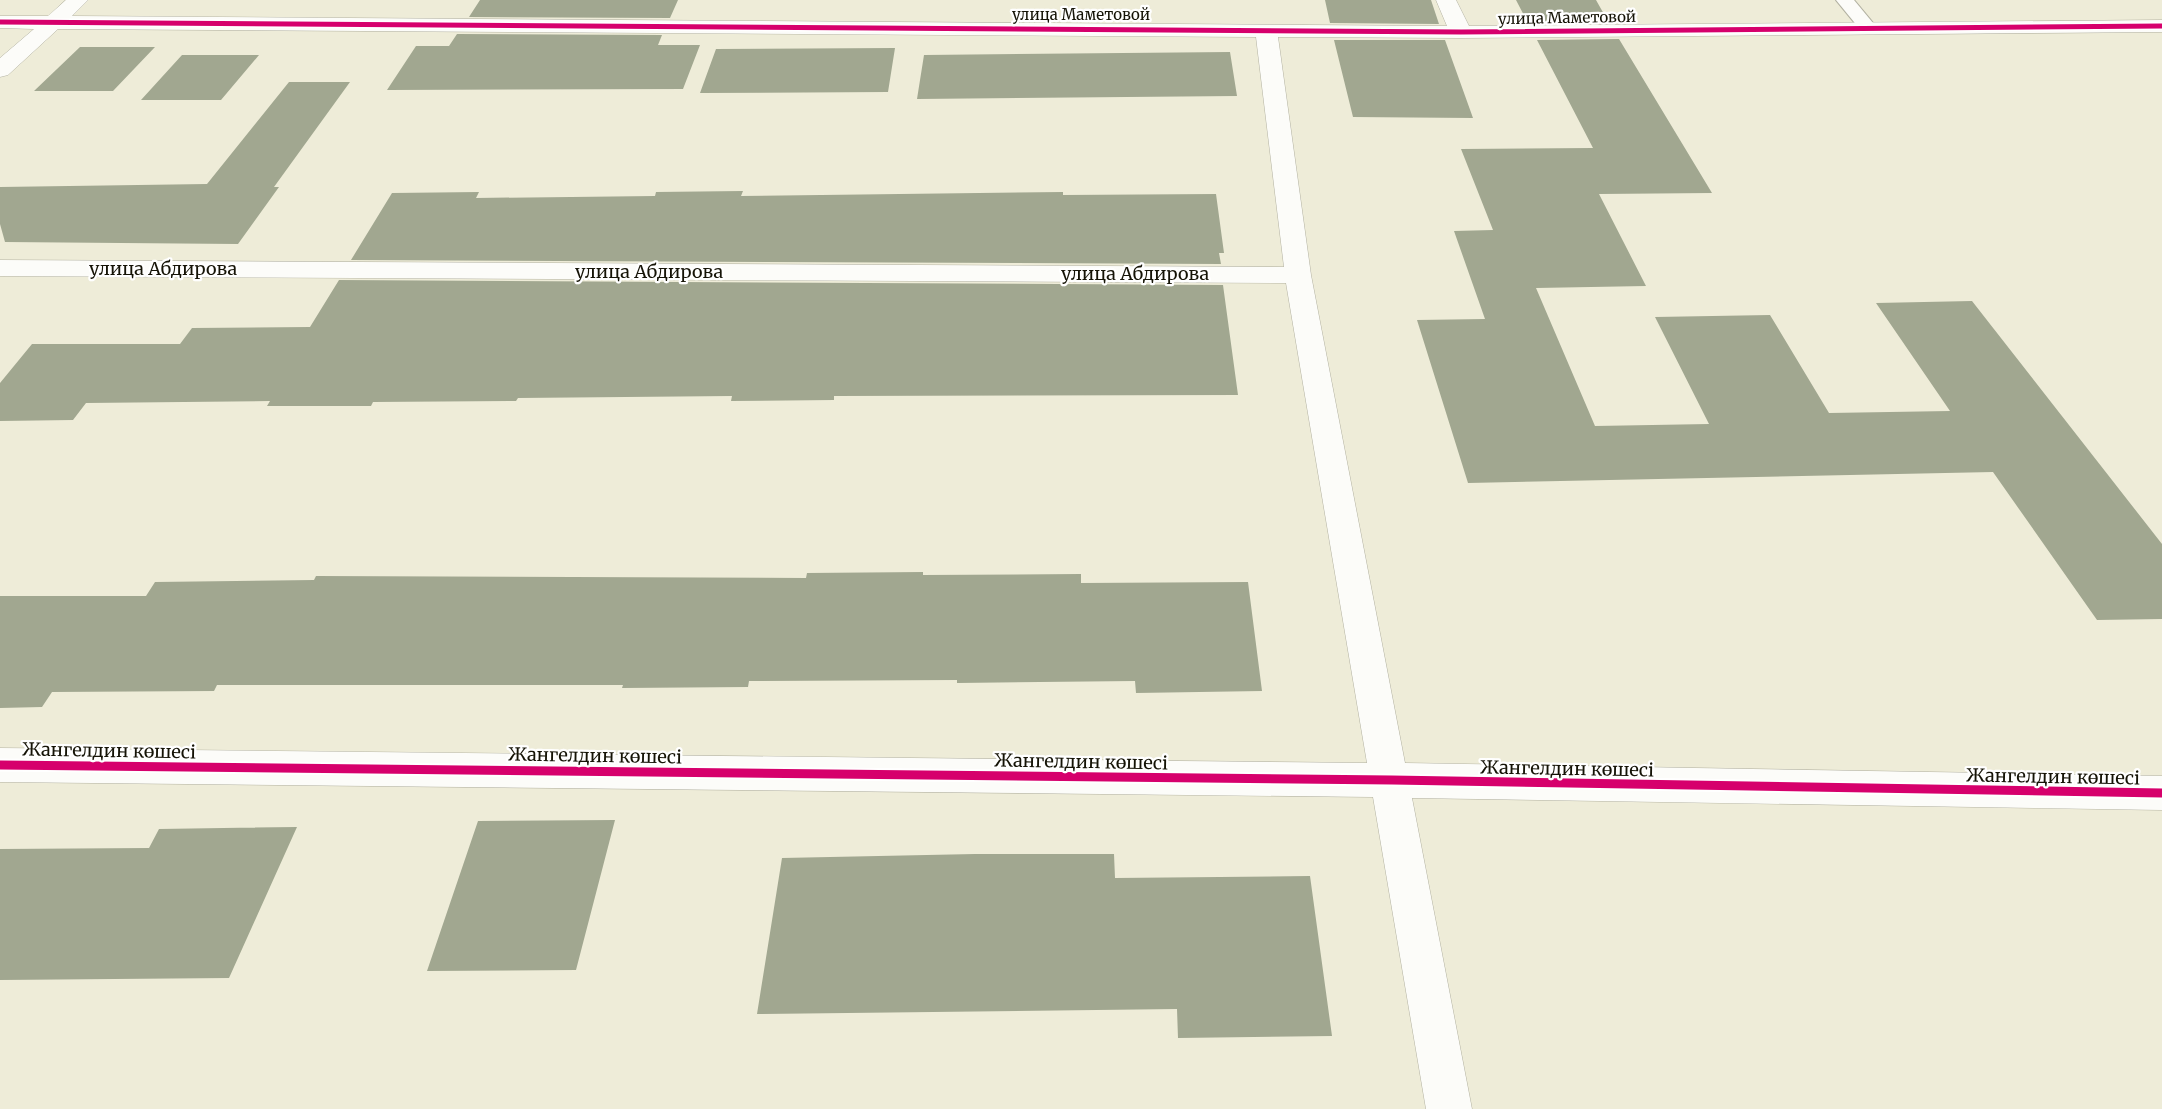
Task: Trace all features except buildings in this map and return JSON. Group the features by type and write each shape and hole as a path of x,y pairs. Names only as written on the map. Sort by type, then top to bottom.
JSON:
{"street":[{"path":"0,70 78,0"},
{"path":"1446,0 1461,32"},
{"name":"улица Маметовой","path":"0,22 1461,32 2162,26"},
{"path":"1266,30 1298,275 1392,780 1449,1109"},
{"name":"улица Абдирова","path":"0,268 1298,275"},
{"name":"Жангелдин көшесі","path":"0,765 1392,780 1744,788 2162,793"}],"lane":[{"path":"1845,0 1869,29"}],"cycle path":[{"path":"0,22 1461,32 2162,26"},
{"path":"0,765 1392,780 1756,788 2162,793"}]}
